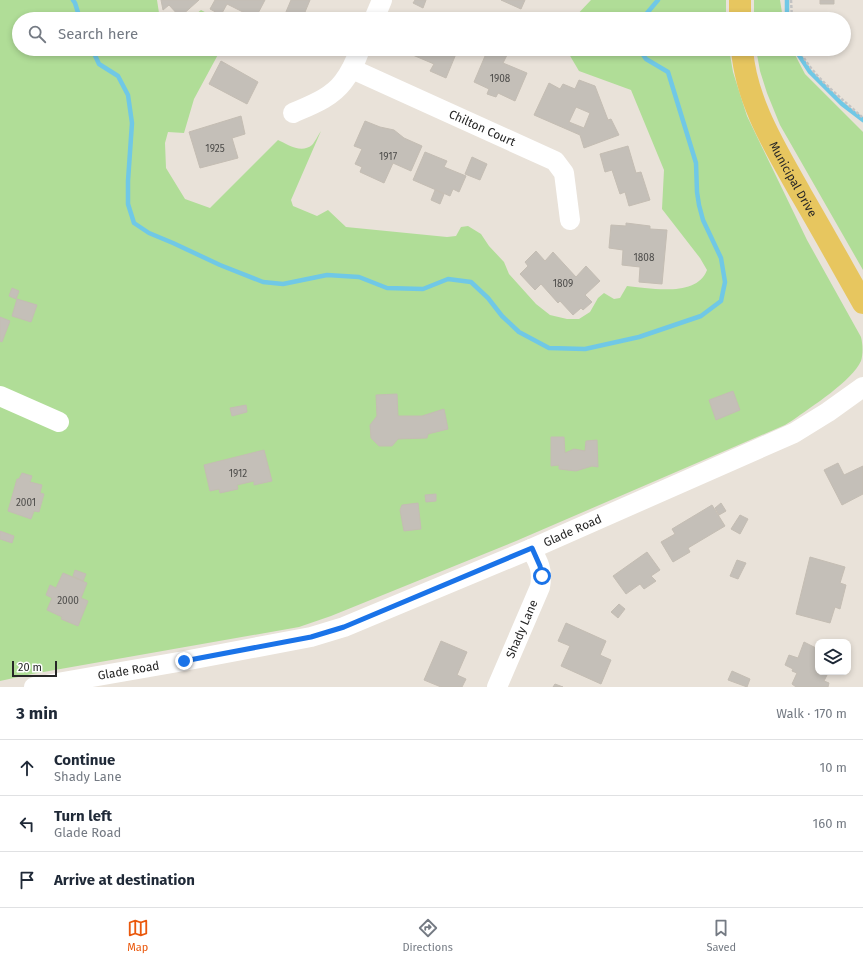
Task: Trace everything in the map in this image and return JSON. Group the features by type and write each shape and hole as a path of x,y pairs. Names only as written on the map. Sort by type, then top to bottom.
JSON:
{"main road":[{"path":"740,0 740,12"},
{"name":"Municipal Drive","path":"743,56 754,104 776,149 863,303"}],"street":[{"path":"377,12 382,0"},
{"path":"293,113 320,101 336,90 348,76 357,56"},
{"name":"Chilton Court","path":"348,76 555,161 564,173 570,220"},
{"name":"Glade Road","path":"34,687 76,683 311,637 344,627 532,548 794,433 863,387"},
{"path":"0,396 59,422"},
{"name":"Shady Lane","path":"497,687 540,587 542,576 540,566 532,548"}],"path":[{"path":"791,0 792,12"},
{"path":"802,56 813,71 863,118"}],"green space":[{"path":"0,0 157,0 159,12 12,12 12,56 217,56 194,99 184,133 168,132 165,143 166,168 185,199 210,208 278,140 290,146 303,149 308,148 312,145 321,131 291,200 293,206 317,216 328,210 346,227 447,237 456,236 461,227 468,226 481,234 489,246 504,262 509,274 536,304 550,315 567,319 579,319 590,312 598,298 604,293 614,299 620,298 627,286 659,289 683,288 693,285 702,279 707,270 700,258 662,209 664,170 631,90 579,71 570,56 730,56 733,72 747,116 807,240 861,337 861,361 849,377 840,385 785,425 516,541 331,616 299,627 32,674 0,681"},
{"path":"591,0 726,0 726,12 580,12"},
{"path":"754,0 780,0 782,12 754,12"},
{"path":"757,56 796,56 805,74 863,132 863,270 780,125 760,71"}],"building":[{"path":"161,0 199,0 186,12 175,12 169,5 163,10"},
{"path":"215,0 265,0 259,12 243,12 227,4 223,12 216,12 210,9"},
{"path":"291,0 310,0 305,12 286,12"},
{"path":"415,0 426,0 423,8 413,3"},
{"path":"501,0 525,0 521,9"},
{"path":"820,0 834,0 834,4 820,4"},
{"path":"415,56 455,56 446,78 430,71 434,64"},
{"path":"485,56 506,56 503,63 527,73 515,101 498,93 496,97 487,94 489,89 474,82"},
{"path":"221,61 258,82 247,104 209,84"},
{"path":"579,80 595,86 608,120 611,119 619,135 584,148 580,135 534,115 549,83 560,89 563,84 575,89","holes":["576,107 590,113 584,128 569,122"]},
{"path":"241,116 245,134 232,138 238,158 200,168 189,132"},
{"path":"365,121 380,127 394,130 404,138 422,146 411,171 393,163 384,183 360,172 362,167 355,164 362,149 354,146"},
{"path":"628,146 636,173 641,172 650,200 629,206 625,192 620,194 612,170 605,172 600,154"},
{"path":"425,152 447,161 444,167 466,176 459,192 453,189 450,196 413,180"},
{"path":"472,157 487,164 480,180 465,174"},
{"path":"435,190 444,194 440,204 431,200"},
{"path":"626,223 650,226 650,229 667,230 662,284 639,282 640,267 622,265 623,250 609,248 611,225 626,226"},
{"path":"536,251 545,261 553,252 576,277 586,266 600,281 585,295 592,302 583,310 581,308 573,315 560,301 558,303 541,284 535,290 520,274 528,266 525,262"},
{"path":"12,288 19,291 16,299 9,296"},
{"path":"17,299 37,305 31,322 12,316"},
{"path":"0,317 10,321 2,342 0,341"},
{"path":"733,391 740,410 716,420 709,400"},
{"path":"397,394 398,416 422,416 444,409 448,429 428,434 427,438 398,439 392,446 379,446 371,438 370,425 377,416 376,395"},
{"path":"246,405 247,412 232,416 230,408"},
{"path":"551,437 564,437 565,453 574,449 585,451 586,441 597,440 598,467 592,466 576,471 559,469 559,465 551,466"},
{"path":"264,450 272,481 254,485 254,481 237,485 238,489 220,493 219,489 210,491 204,465"},
{"path":"838,463 844,475 863,466 863,494 842,505 824,470"},
{"path":"22,473 32,476 30,482 42,485 40,493 44,494 39,512 34,511 31,519 8,511 17,479 19,479"},
{"path":"436,494 436,501 426,502 425,495"},
{"path":"418,503 421,529 404,531 400,510 402,505"},
{"path":"721,503 726,511 719,515 715,508"},
{"path":"712,505 725,526 688,548 690,552 673,562 661,542 675,534 672,529"},
{"path":"740,515 748,519 740,534 731,529"},
{"path":"0,531 14,536 12,543 0,539"},
{"path":"647,552 660,570 651,576 656,581 644,589 640,584 626,594 613,576"},
{"path":"810,557 845,567 840,583 846,585 840,609 835,607 830,623 796,614"},
{"path":"737,560 746,563 738,579 730,576"},
{"path":"75,570 86,574 83,581 73,576"},
{"path":"63,573 87,583 81,598 88,601 78,626 61,619 62,617 47,610 52,598 46,595 50,585 56,588"},
{"path":"619,604 625,609 618,618 611,612"},
{"path":"566,623 606,641 600,655 611,660 601,684 561,666 570,646 558,641"},
{"path":"441,641 467,652 457,675 466,679 462,687 441,687 424,680"},
{"path":"804,642 815,648 815,675 827,675 824,681 829,683 828,687 796,687 792,684 797,673 785,665 789,655 798,658"},
{"path":"732,671 750,679 747,687 728,680"},
{"path":"555,684 563,687 553,687"}],"waterway":[{"path":"73,0 78,12"},
{"path":"648,12 658,0"},
{"path":"787,0 787,12"},
{"path":"95,56 99,64 118,76 128,95 132,123 128,204 134,223 149,233 220,265 263,282 283,284 327,275 359,277 387,288 423,289 448,279 471,282 519,332 549,348 585,349 639,337 701,316 721,301 725,282 721,258 703,220 697,192 696,163 668,72 646,59 644,56"},
{"path":"800,56 810,72 842,104 863,120"}],"route":[{"path":"184,661 311,637 344,627 532,548 540,566 542,576"}]}
